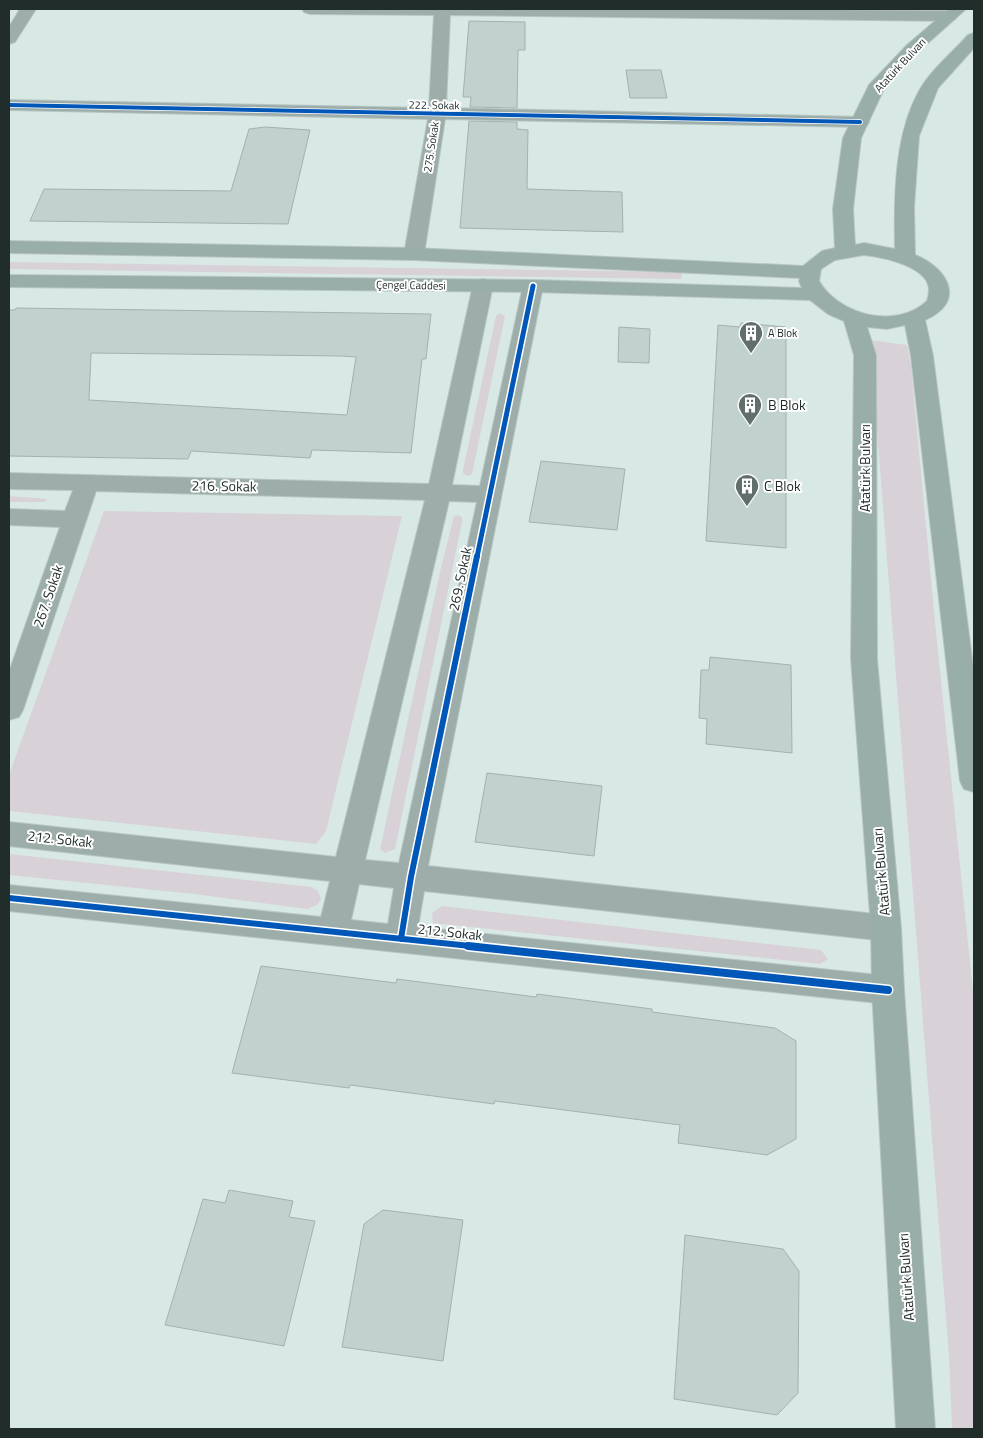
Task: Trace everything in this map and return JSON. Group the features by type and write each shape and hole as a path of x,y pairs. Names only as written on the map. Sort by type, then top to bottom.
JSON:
{"main road":[{"name":"Atatürk Bulvarı","path":"845,250 843,209 852,138 875,89 913,48 954,13"},
{"path":"905,257 904,207 910,136 930,87 974,38"},
{"path":"9,247 414,254 810,272"},
{"path":"864,249 884,250 905,257 922,266 935,278 939,290 936,302 926,313 914,317 887,322 853,317 825,305 814,294 808,283 810,272 816,262 829,254 845,250 864,249"},
{"name":"Çengel Caddesi","path":"9,280 483,285 814,294"},
{"name":"Atatürk Bulvarı","path":"853,317 865,355 864,659 886,928 888,990 915,1429"},
{"path":"914,317 922,356 974,781"}],"street":[{"path":"11,32 28,9"},
{"path":"310,9 954,13"},
{"name":"275. Sokak","path":"414,254 437,115 442,10"},
{"name":"222. Sokak","path":"9,105 860,122"},
{"path":"333,932 438,492 483,285"},
{"name":"269. Sokak","path":"400,939 411,877 534,286"},
{"name":"216. Sokak","path":"9,480 490,494"},
{"name":"267. Sokak","path":"9,710 86,482"},
{"path":"9,518 74,519"},
{"name":"212. Sokak","path":"9,834 886,928"},
{"name":"212. Sokak","path":"9,898 888,990"}],"shaded area":[{"path":"9,262 682,272 681,279 9,269"},
{"path":"500,313 505,316 472,474 467,476 463,473 463,470 496,316"},
{"path":"870,340 907,345 911,366 974,1001 974,1429 953,1429 952,1427 949,1357"},
{"path":"9,496 47,499 45,502 9,502"},
{"path":"104,511 402,516 326,831 316,844 9,811 9,775"},
{"path":"454,516 462,517 462,522 395,849 385,853 380,849 440,572"},
{"path":"9,854 311,887 318,891 321,899 317,905 307,909 194,894 9,875"},
{"path":"442,906 821,950 828,959 820,964 433,923 432,913"}],"building":[{"path":"469,21 525,22 525,50 518,50 517,108 470,107 471,97 463,97"},
{"path":"626,70 661,70 667,98 630,98"},
{"path":"469,121 517,122 517,129 528,130 527,189 622,192 623,232 460,228"},
{"path":"265,127 310,130 288,224 30,221 44,189 231,191 249,129"},
{"path":"16,308 431,314 426,359 422,359 411,453 312,450 310,458 191,451 188,459 9,456 9,310 15,310","holes":["91,353 356,357 347,415 89,400"]},
{"path":"741,323 786,327 786,548 706,541 718,325 740,327"},
{"path":"619,327 650,329 649,363 618,362"},
{"path":"541,461 625,469 617,530 529,522"},
{"path":"710,657 791,665 792,753 706,744 707,719 699,718 701,670 709,670"},
{"path":"487,773 602,786 594,856 475,842"},
{"path":"261,966 396,983 397,979 536,997 537,994 652,1009 652,1012 775,1028 796,1041 796,1139 767,1155 678,1143 680,1125 495,1101 494,1104 350,1085 349,1088 232,1073"},
{"path":"229,1190 293,1201 289,1217 315,1221 284,1346 165,1325 203,1199 225,1203"},
{"path":"383,1210 463,1220 443,1361 342,1347 364,1224"},
{"path":"685,1235 783,1249 799,1271 798,1393 777,1415 674,1399"}],"cycle path":[{"path":"9,105 860,122"},
{"path":"401,939 411,877 533,286"},
{"path":"9,898 888,990"}],"place":[{"name":"A Blok","path":"751,354"},
{"name":"B Blok","path":"750,426"},
{"name":"C Blok","path":"747,507"}]}
